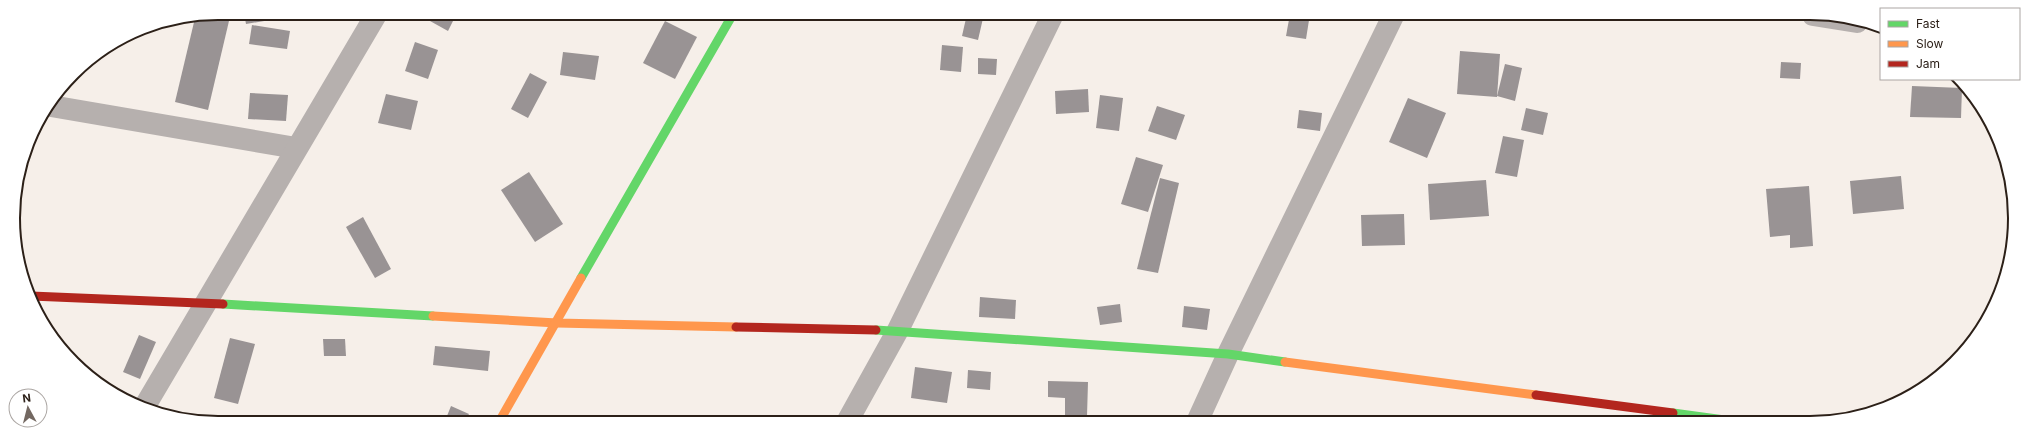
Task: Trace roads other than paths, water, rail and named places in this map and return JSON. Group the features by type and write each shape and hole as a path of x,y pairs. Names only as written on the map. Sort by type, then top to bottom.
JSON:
{"street":[{"path":"147,403 373,20"},
{"path":"503,416 730,20"},
{"path":"850,416 898,330 1051,20"},
{"path":"1201,416 1228,354 1391,20"},
{"path":"54,107 296,148"},
{"path":"36,296 205,303 557,323 898,330 1228,354 1694,416"}]}
